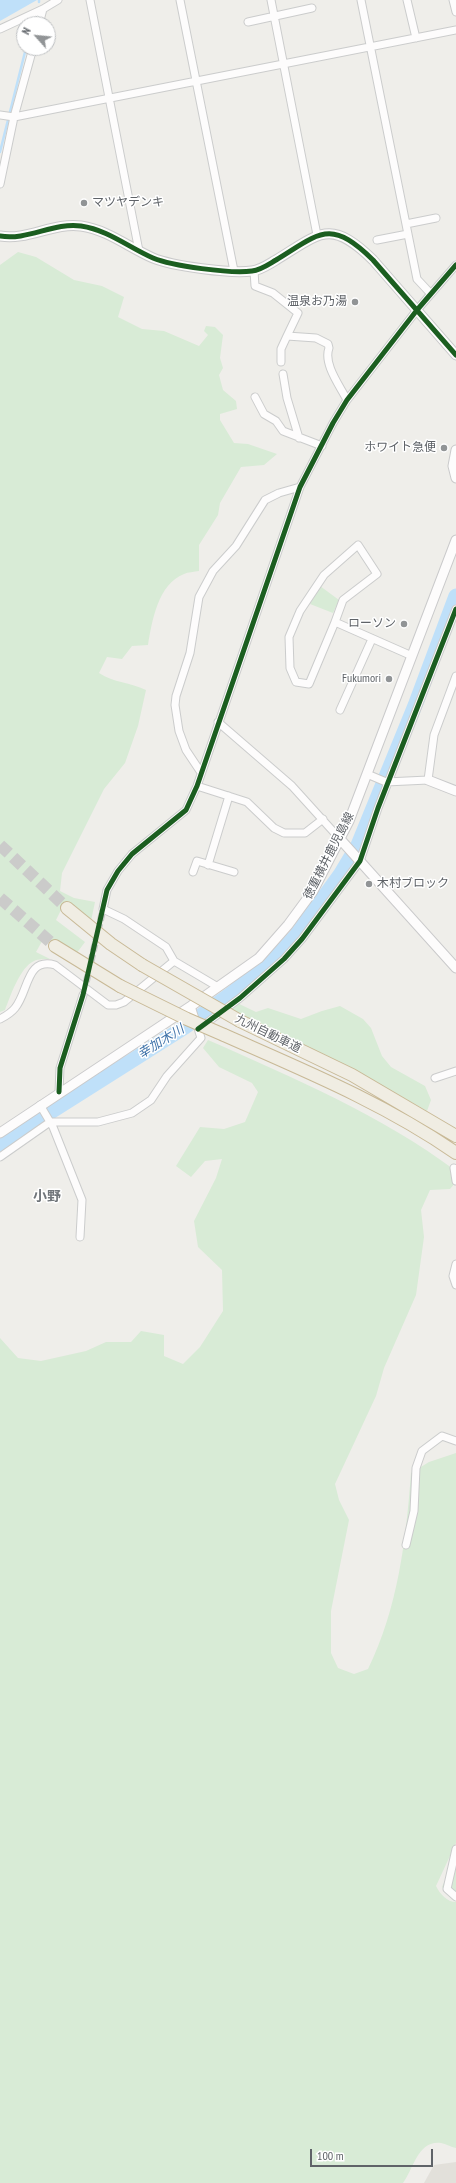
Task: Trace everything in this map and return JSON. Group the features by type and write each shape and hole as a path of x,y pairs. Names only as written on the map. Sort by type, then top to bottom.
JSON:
{"highway":[{"name":"九州自動車道","path":"67,908 111,944 142,965 240,1021 352,1075 415,1110 456,1136"},
{"name":"九州自動車道","path":"55,946 120,986 187,1019 346,1090 418,1127 456,1153"}],"main road":[{"path":"0,236 19,236 74,225 107,233 139,251 176,265 234,271 254,271 317,235 337,235 361,249 455,351"},
{"path":"456,450 453,466 456,478"},
{"name":"徳重横井鹿児島線","path":"0,1133 59,1092 191,1008 218,986 259,958 288,926 313,891 343,842 370,776 412,656 456,540"},
{"path":"428,780 456,791"},
{"path":"343,842 456,968"}],"street":[{"path":"0,29 43,9 58,0"},
{"path":"90,0 139,251"},
{"path":"180,0 234,271"},
{"path":"271,0 317,235"},
{"path":"361,0 417,279 431,294"},
{"path":"407,0 416,38"},
{"path":"454,0 456,12"},
{"path":"248,22 312,8"},
{"path":"41,16 43,9"},
{"path":"7,116 110,98 456,30"},
{"path":"0,184 7,116 30,56"},
{"path":"406,224 436,218"},
{"path":"377,240 408,234"},
{"path":"218,986 174,961 166,946 124,919 103,909 107,890 118,871 132,854 186,810 197,786 200,771 300,487 347,400 417,310 456,265"},
{"path":"254,271 255,286 273,293 298,313 280,349 281,362"},
{"path":"287,336 316,338 328,344 329,348 327,355 330,366 347,400"},
{"path":"283,374 287,398 298,438"},
{"path":"255,397 264,414 276,421 283,431 322,446"},
{"path":"200,771 186,750 179,731 175,705 176,696 190,653 199,597 213,571 236,546 264,500 278,493 300,487"},
{"path":"358,545 377,574 343,600 335,622 309,684 296,682 290,668 289,637 300,611 324,575 358,545"},
{"path":"197,1026 240,998 284,959 302,939 358,858 456,609"},
{"path":"335,622 412,656"},
{"path":"340,710 372,639"},
{"path":"370,776 388,782 428,780 434,735 456,676"},
{"path":"218,722 292,786 343,842"},
{"path":"197,786 253,805 274,828 284,834 305,833 323,820"},
{"path":"208,865 229,796"},
{"path":"193,872 196,861 234,872"},
{"path":"0,1019 8,1015 16,1008 29,977 39,965 47,962 55,965 108,1004 116,1006 124,1002 174,961"},
{"path":"59,1092 60,1068 83,994"},
{"path":"0,1157 49,1121 98,1122 134,1112 151,1100 167,1076 201,1038 191,1008"},
{"path":"435,1078 456,1071"},
{"path":"40,1105 49,1121 82,1200 80,1237"},
{"path":"454,1168 456,1181"},
{"path":"456,1264 453,1276 456,1285"},
{"path":"406,1545 414,1511 416,1468 422,1451 442,1436 456,1441"},
{"path":"456,1849 448,1889 456,1897"}],"shaded area":[{"path":"456,2162 456,2183 424,2183 434,2165"}],"green space":[{"path":"18,252 36,257 74,280 102,286 124,297 118,317 142,329 164,331 199,346 208,335 204,331 206,326 215,327 223,335 220,358 223,368 219,375 223,390 236,401 237,409 220,414 220,420 234,443 248,444 277,454 264,465 241,467 220,503 218,515 199,545 199,571 184,574 175,579 168,586 162,595 154,615 148,645 132,646 122,659 107,657 99,673 110,679 134,685 146,690 138,726 125,763 104,789 62,873 60,891 74,898 95,902 91,921 65,902 56,920 85,942 76,954 45,936 36,952 50,959 34,961 24,969 16,983 5,1010 0,1012 0,265"},
{"path":"320,586 339,600 333,613 310,604"},
{"path":"235,1002 256,1012 268,1008 301,1019 340,1006 363,1019 371,1028 382,1056 391,1067 425,1086 431,1100 427,1111 353,1069 228,1008"},
{"path":"208,1040 304,1083 367,1115 398,1132 456,1171 456,1182 450,1189 430,1190 421,1210 424,1237 416,1295 384,1368 376,1396 335,1484 339,1500 349,1520 331,1611 331,1653 338,1668 354,1674 368,1669 387,1622 399,1573 411,1473 429,1462 456,1453 456,1843 436,1886 444,1897 450,1901 456,1902 456,2148 441,2143 433,2143 427,2146 418,2156 403,2183 0,2183 0,1338 18,1358 41,1361 86,1351 106,1342 131,1342 141,1331 164,1335 164,1356 183,1364 200,1347 223,1311 222,1270 198,1247 194,1221 216,1178 222,1159 205,1161 191,1177 176,1166 200,1127 224,1129 245,1122 258,1092 252,1083 219,1067 203,1048"},
{"path":"456,1857 456,1893 448,1893 442,1887"}],"water":[{"path":"0,0 37,0 0,21"}],"waterway":[{"path":"0,152 24,56"},
{"name":"幸加木川","path":"0,1144 185,1027 232,993 274,959 295,937 340,875 358,845 416,703 456,596"}],"tunnel":[{"path":"0,845 67,908"},
{"path":"0,898 55,946"},
{"path":"84,992 103,909"}],"cycle path":[{"path":"0,236 20,236 71,225 81,226 100,231 144,254 162,261 202,269 242,272 262,268 315,237 325,234 335,234 346,238 373,260 456,355"},
{"path":"59,1092 60,1068 83,995 107,890 118,871 132,854 186,810 197,786 300,487 333,423 347,400 417,310 456,265"},
{"path":"198,1029 240,998 284,959 302,939 360,861 378,808 456,609"}],"place":[{"name":"マツヤデンキ","path":"84,203"},
{"name":"温泉お乃湯","path":"355,302"},
{"name":"ホワイト急便","path":"444,448"},
{"name":"ローソン","path":"404,624"},
{"name":"Fukumori","path":"389,679"},
{"name":"木村ブロック","path":"369,884"}],"district":[{"name":"小野","path":"47,1197"}]}
